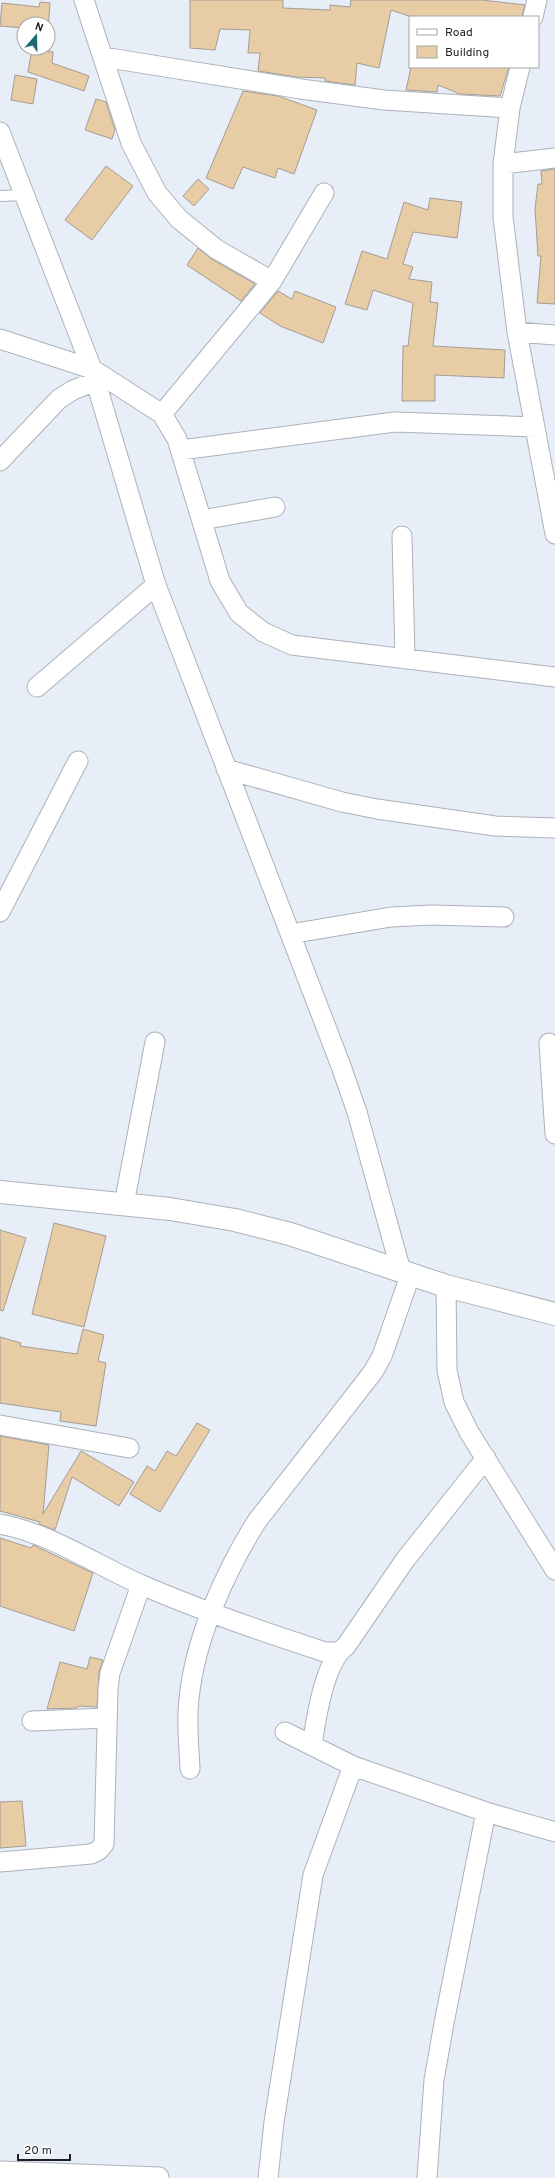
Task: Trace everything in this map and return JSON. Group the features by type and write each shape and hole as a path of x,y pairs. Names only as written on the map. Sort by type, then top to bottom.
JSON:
{"street":[{"path":"84,0 131,143 157,193 179,219 216,249 272,281"},
{"path":"533,16 537,0"},
{"path":"103,57 301,89 377,99 510,108"},
{"path":"520,68 510,108 503,164 504,217 517,332 552,507 555,534"},
{"path":"0,132 94,375 156,584 357,1112 406,1272 382,1356 373,1372 257,1521 243,1544 211,1613 192,1677 188,1700 190,1769"},
{"path":"503,164 555,158"},
{"path":"162,414 272,281 324,193"},
{"path":"517,332 555,335"},
{"path":"0,339 94,375 162,414 177,439 181,450 220,581 240,613 262,632 292,645 555,677"},
{"path":"0,461 59,399 94,375"},
{"path":"181,450 395,422 535,427"},
{"path":"202,520 275,507"},
{"path":"402,536 405,659"},
{"path":"37,687 156,584"},
{"path":"0,912 78,761"},
{"path":"226,768 342,802 377,809 495,826 555,828"},
{"path":"290,934 391,917 432,915 504,917"},
{"path":"124,1204 155,1042"},
{"path":"549,1043 555,1134"},
{"path":"0,1192 170,1209 235,1220 290,1234 446,1286 555,1310"},
{"path":"446,1286 447,1370 454,1402 469,1432 555,1570"},
{"path":"0,1425 129,1448"},
{"path":"312,1745 320,1698 338,1652 346,1646 405,1560 486,1458"},
{"path":"0,1524 11,1526 48,1540 141,1585 211,1613 325,1652 338,1652"},
{"path":"0,1862 91,1854 99,1850 104,1844 110,1673 141,1585"},
{"path":"32,1721 108,1718"},
{"path":"285,1732 353,1766 486,1812 555,1832"},
{"path":"268,2178 274,2122 312,1875 353,1766"},
{"path":"426,2178 434,2080 486,1812"},
{"path":"1,2172 159,2177"}],"lane":[{"path":"0,196 24,195"}],"building":[{"path":"190,0 283,0 283,8 330,10 330,5 350,7 351,0 482,0 525,5 522,16 409,16 391,10 379,68 357,63 355,85 325,81 325,78 297,77 258,71 260,53 248,53 250,30 220,29 215,50 190,48"},
{"path":"40,2 50,3 49,16 16,16 16,27 0,26 2,3 39,7"},
{"path":"31,56 53,56 52,63 89,76 84,91 28,72"},
{"path":"411,68 509,68 500,96 460,94 438,85 437,92 406,90"},
{"path":"15,75 37,79 33,104 11,100"},
{"path":"243,91 278,96 317,110 294,174 278,168 275,178 243,167 233,189 206,178"},
{"path":"96,99 106,102 115,130 112,139 85,130"},
{"path":"106,166 133,186 92,240 65,220"},
{"path":"555,169 555,304 537,303 541,256 538,256 535,209 538,184 542,184 541,171"},
{"path":"198,179 209,189 194,206 183,196"},
{"path":"430,198 462,202 457,238 413,232 403,264 413,267 409,279 432,282 430,302 438,303 433,346 505,350 504,378 435,375 435,401 402,401 403,346 408,346 413,303 373,290 367,310 345,304 362,251 387,259 404,202 428,210"},
{"path":"198,248 210,258 255,284 241,301 187,265"},
{"path":"278,291 292,299 295,291 336,307 323,343 280,326 260,313"},
{"path":"54,1223 106,1236 84,1327 32,1314"},
{"path":"0,1230 26,1238 3,1311 0,1310"},
{"path":"83,1329 104,1335 98,1361 106,1363 96,1426 60,1421 61,1412 0,1403 0,1337 21,1343 20,1346 77,1354"},
{"path":"197,1423 210,1430 160,1512 130,1494 147,1466 155,1471 167,1451 176,1456"},
{"path":"0,1436 49,1445 43,1514 81,1451 134,1482 119,1506 72,1477 55,1530 39,1524 40,1522 0,1511"},
{"path":"0,1538 31,1548 33,1545 93,1573 74,1631 0,1606"},
{"path":"90,1657 103,1660 99,1672 97,1707 78,1706 77,1708 47,1709 60,1662 87,1669"},
{"path":"22,1801 26,1846 0,1848 0,1802"}]}
